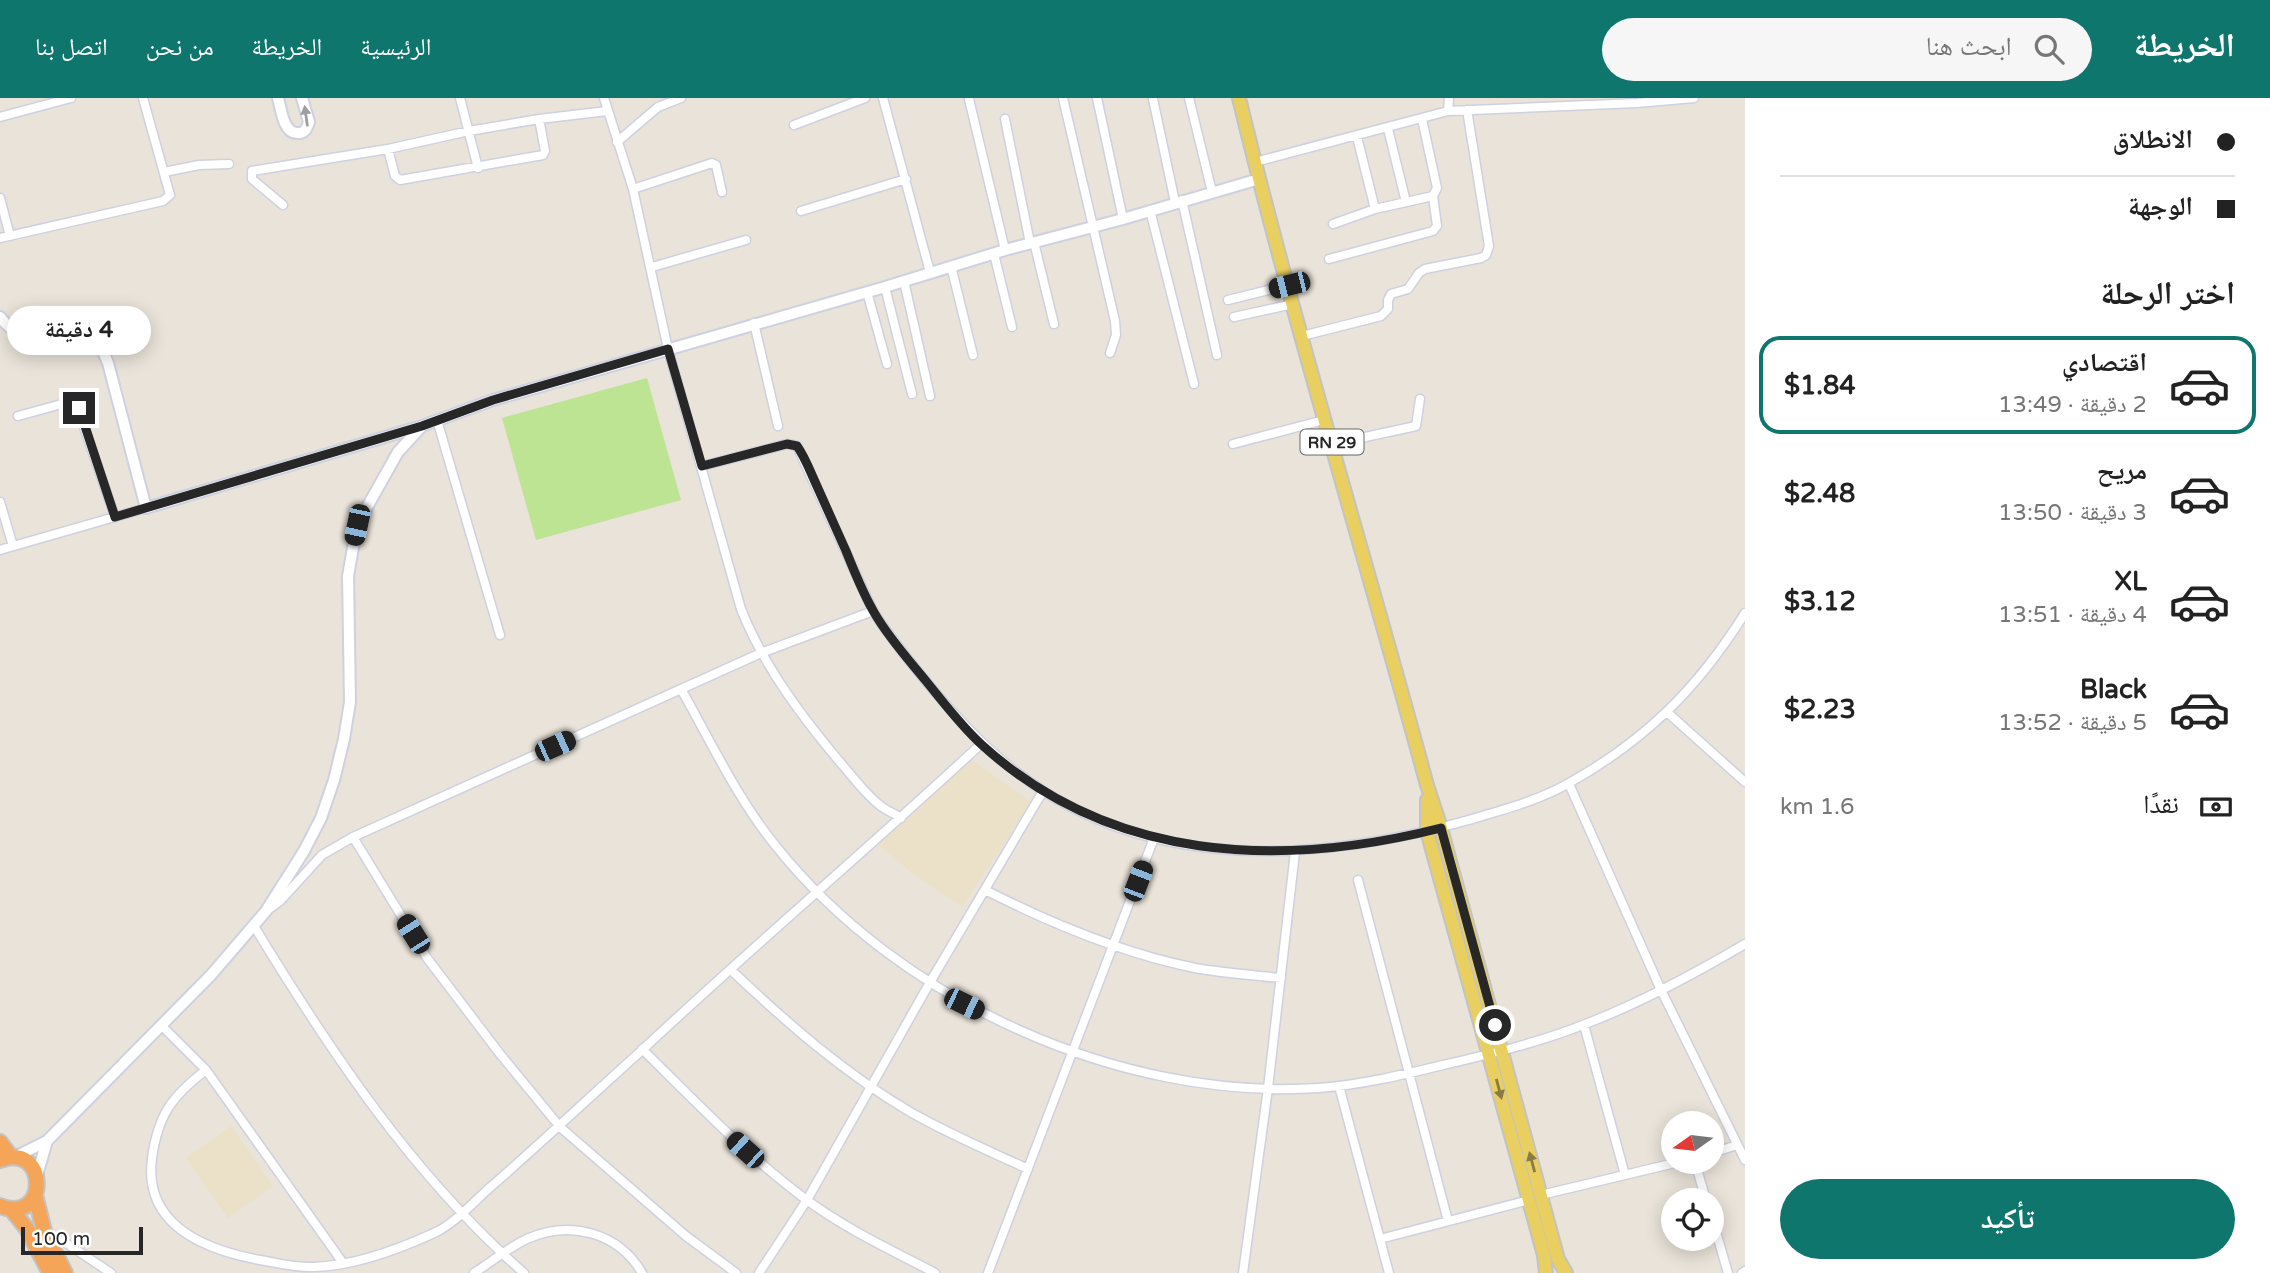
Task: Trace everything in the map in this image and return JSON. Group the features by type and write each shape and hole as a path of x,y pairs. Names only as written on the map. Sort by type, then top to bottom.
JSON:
{"highway":[{"path":"0,1142 9,1158 28,1162 37,1175 38,1185 35,1195 25,1206 6,1208"},
{"path":"35,1195 44,1231 65,1273"},
{"path":"6,1208 27,1228 50,1273"}],"main road":[{"path":"278,98 286,126 289,131 299,134 308,127 309,122 302,98"},
{"name":"RN 29","path":"1239,98 1324,420 1441,828 1535,1198 1566,1273"},
{"path":"0,317 7,327 19,335 78,338 91,341 101,348 108,363 146,508 422,426 493,400 1005,250 1259,179"},
{"path":"9,1158 47,1141 162,1026 254,926 304,851 321,818 344,739 350,702 348,576 357,525 398,453 422,426"},
{"name":"RN 29","path":"1427,785 1427,831 1496,1052"},
{"path":"37,1175 47,1141"},
{"name":"RN 29","path":"1535,1198 1546,1273"}],"street":[{"path":"0,117 71,98"},
{"path":"0,238 163,201 170,195 143,98"},
{"path":"460,98 478,167"},
{"path":"604,98 633,189 668,349 741,609 761,653 801,713 835,756 882,807 901,818"},
{"path":"617,142 658,107 681,98"},
{"path":"794,125 865,98"},
{"path":"883,98 930,272"},
{"path":"1063,98 1115,321 1116,335 1110,353"},
{"path":"1097,98 1123,219"},
{"path":"1189,98 1212,192"},
{"path":"1448,111 1449,98"},
{"path":"1255,162 1448,111 1693,98"},
{"path":"969,99 1005,250"},
{"path":"1153,99 1217,355"},
{"path":"1302,336 1381,316 1388,309 1391,295 1408,289 1425,269 1486,255 1489,246 1468,110"},
{"path":"283,205 252,179 251,171 388,149 539,119 607,111"},
{"path":"388,149 395,176 400,180 543,155 545,151 539,119"},
{"path":"1005,119 1032,243 1054,324"},
{"path":"1329,259 1433,231 1437,226 1433,196 1437,188 1422,120"},
{"path":"1388,129 1406,202"},
{"path":"1357,137 1375,209"},
{"path":"633,189 712,163 718,170 722,192"},
{"path":"164,172 199,165 229,164"},
{"path":"801,211 906,179"},
{"path":"1333,225 1375,209 1433,196"},
{"path":"0,198 10,236"},
{"path":"1150,210 1194,384"},
{"path":"652,267 746,240"},
{"path":"994,254 1012,327"},
{"path":"951,266 973,355"},
{"path":"904,281 930,396"},
{"path":"1228,300 1289,285"},
{"path":"885,287 912,394"},
{"path":"867,292 887,364"},
{"path":"1234,317 1293,304"},
{"path":"754,323 778,426"},
{"path":"1333,444 1416,426 1420,399"},
{"path":"18,416 69,402 76,404 115,517"},
{"path":"438,420 500,635"},
{"path":"1233,444 1324,420"},
{"path":"702,466 787,444 797,446 883,628 956,719 981,744 1043,791 1075,809 1154,838 1214,848 1295,852 1390,839 1441,828 1514,806 1569,784 1638,739 1668,713 1702,675 1745,613"},
{"path":"0,502 13,546"},
{"path":"0,550 146,508"},
{"path":"266,911 280,901 322,855 353,837 761,653 873,611"},
{"path":"681,689 744,802 776,846 816,892 874,944 929,984 1004,1025 1073,1052 1176,1078 1268,1088 1339,1086 1408,1073 1496,1052 1584,1025 1661,990 1745,944"},
{"path":"1668,713 1745,782"},
{"path":"206,1070 181,1089 164,1114 155,1140 151,1165 154,1188 161,1208 172,1223 186,1235 234,1255 312,1267 343,1263 411,1243 438,1231 560,1127 642,1049 981,744"},
{"path":"1569,784 1661,990 1745,1160"},
{"path":"759,1273 807,1200 929,984 1043,791"},
{"path":"353,837 435,968 560,1127 676,1228 736,1273"},
{"path":"988,1273 1154,838"},
{"path":"1243,1273 1268,1088 1295,852"},
{"path":"1358,880 1448,1221"},
{"path":"985,890 1024,910 1113,946 1198,968 1280,978"},
{"path":"254,926 315,1024 394,1135 462,1212 524,1273"},
{"path":"731,970 792,1028 871,1087 913,1114 1028,1169"},
{"path":"1584,1025 1625,1175"},
{"path":"162,1026 206,1070 343,1263"},
{"path":"642,1049 760,1164 807,1200 893,1252 935,1273"},
{"path":"1339,1086 1389,1273"},
{"path":"1724,1149 1737,1145"},
{"path":"1380,1238 1661,1166"},
{"path":"474,1273 530,1238 550,1231 587,1231 618,1245 642,1273"},
{"path":"63,1241 111,1273"},
{"path":"1722,1251 1728,1273"}],"shaded area":[{"path":"972,760 1031,802 962,907 912,873 879,845"},
{"path":"231,1126 273,1186 228,1218 186,1158"}],"green space":[{"path":"647,378 681,500 536,540 502,418"}],"route":[{"path":"79,408 115,517 422,426 493,400 668,349 702,466 787,444 797,446 854,573 883,628 956,719 992,753 1043,791 1110,824 1154,838 1214,848 1295,852 1390,839 1441,828 1495,1025"}]}
